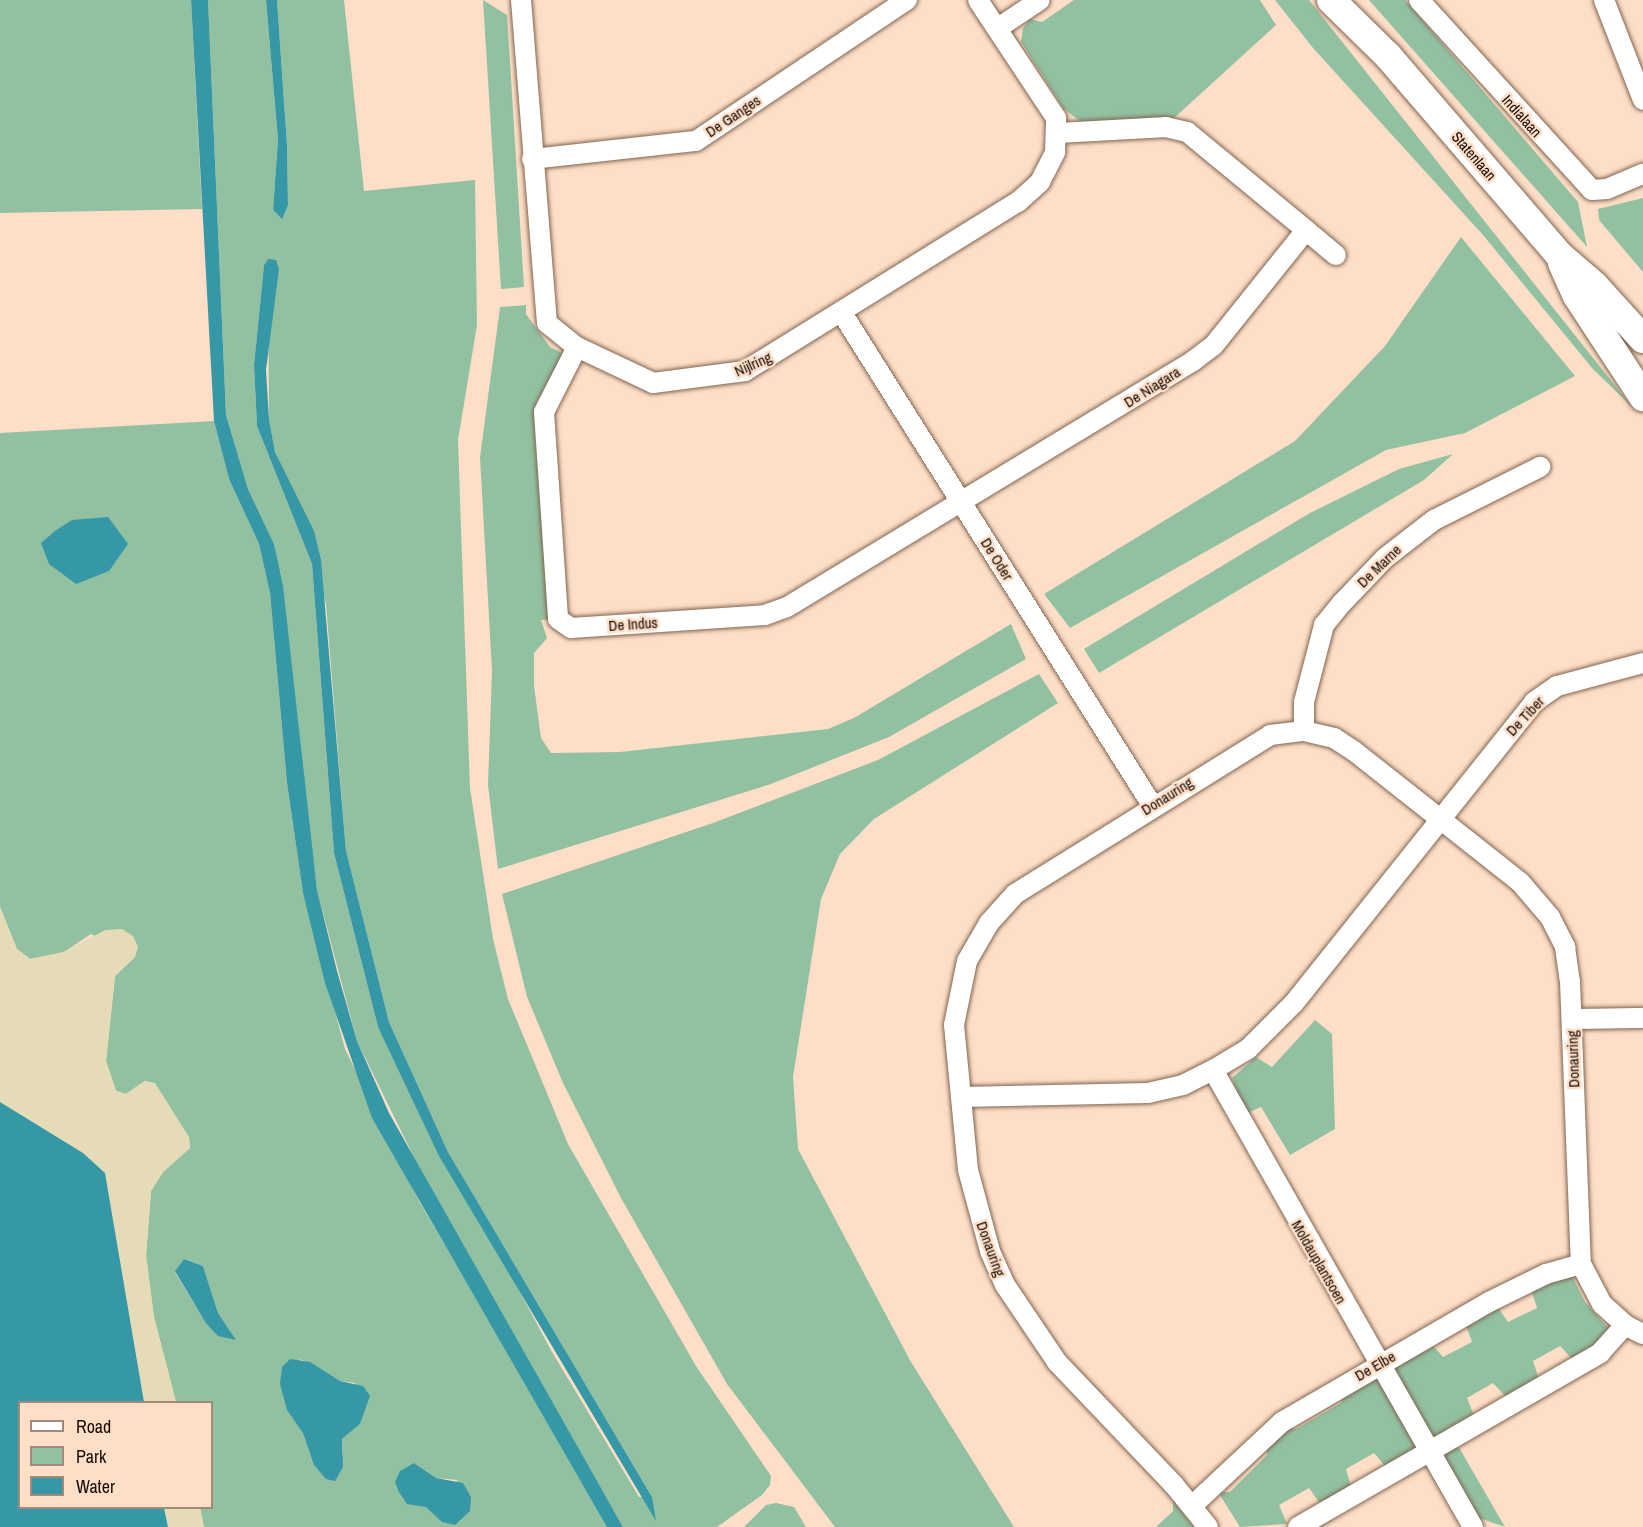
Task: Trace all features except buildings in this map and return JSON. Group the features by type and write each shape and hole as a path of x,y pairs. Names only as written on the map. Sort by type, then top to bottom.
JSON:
{"main road":[{"name":"Statenlaan","path":"1331,0 1388,56 1559,255 1594,285 1643,339"},
{"name":"Statenlaan","path":"1354,0 1388,56"},
{"name":"Statenlaan","path":"1559,255 1577,296 1643,397"}],"street":[{"name":"Nijlring","path":"521,0 547,323 577,347 653,383 713,379 745,371 842,313 1018,202 1040,182 1059,133"},
{"name":"De Ganges","path":"532,159 696,141 908,0"},
{"path":"978,0 1056,118 1059,133 1166,127 1187,132 1336,255"},
{"path":"998,28 1040,0"},
{"name":"Indialaan","path":"1419,0 1592,190 1607,189 1643,174"},
{"path":"1604,0 1643,100"},
{"name":"De Niagara","path":"961,501 990,488 1214,345 1306,230"},
{"name":"De Oder","path":"842,313 1152,805"},
{"name":"De Indus","path":"577,347 544,412 558,620 571,628 765,615 788,607 961,501"},
{"name":"De Marne","path":"1304,731 1304,702 1324,625 1342,603 1385,558 1434,520 1540,467"},
{"name":"De Tiber","path":"1440,818 1534,702 1557,686 1643,663"},
{"name":"Donauring","path":"1208,1527 1193,1505 1057,1362 1005,1285 977,1209 961,1097 957,1004 967,961 984,930 1015,894 1152,805 1270,735 1304,731 1334,738 1354,751 1520,882 1550,917 1565,947 1572,1018 1581,1264 1602,1304 1625,1325 1643,1334"},
{"path":"961,1097 1148,1093 1183,1085 1212,1070 1270,1030 1440,818"},
{"path":"1572,1018 1643,1018"},
{"name":"Moldauplantsoen","path":"1212,1070 1473,1527"},
{"name":"De Elbe","path":"1193,1505 1282,1422 1378,1364 1546,1274 1581,1264"},
{"path":"1298,1527 1600,1353 1625,1325"}],"green space":[{"path":"0,0 191,0 202,209 0,213"},
{"path":"208,0 266,0 278,140 273,210 281,218 288,205 287,145 277,0 344,0 364,191 475,180 477,325 458,440 470,788 493,939 508,999 568,1144 696,1366 771,1476 770,1485 762,1495 717,1527 623,1527 432,1194 357,1041 317,890 274,544 248,489 226,415","holes":["268,259 269,419 275,452 291,488 326,604 346,852 389,1022 448,1152 652,1497 639,1497 552,1352 378,1027 334,853 312,564 257,426 254,365 264,265"]},
{"path":"483,0 507,15 524,287 501,289"},
{"path":"1074,0 1260,0 1276,25 1173,119 1081,122 1064,109 1021,42 1023,28 1030,19 1042,22"},
{"path":"1275,0 1309,0 1632,407 1592,368 1483,235 1313,48"},
{"path":"1369,0 1405,0 1578,202 1587,247"},
{"path":"1643,198 1643,272 1599,220 1598,209"},
{"path":"1461,237 1575,376 1465,433 1386,450 1070,628 1044,594 1295,441 1385,346"},
{"path":"526,305 526,314 550,347 564,354 536,403 535,438 553,619 541,620 547,638 534,653 534,686 541,738 551,753 620,752 828,729 854,718 1011,624 1026,659 889,737 771,784 498,869 488,785 492,671 480,457 500,307"},
{"path":"214,421 229,479 259,544 270,593 287,783 303,893 345,1049 419,1201 586,1484 607,1527 204,1527 200,1509 213,1509 213,1401 176,1401 154,1317 146,1256 151,1191 163,1172 190,1148 189,1137 145,1081 126,1094 116,1091 106,1061 115,976 135,957 91,934 64,952 30,959 17,949 0,907 0,433","holes":["184,1259 203,1266 218,1313 235,1339 205,1322 175,1272","300,1359 340,1381 355,1383 360,1424 342,1439 343,1455 305,1440","414,1463 436,1478 458,1480 429,1508"]},
{"path":"1453,454 1424,480 1099,673 1084,649 1310,513 1399,469"},
{"path":"1039,674 1058,703 874,819 840,854 821,899 793,1077 798,1149 911,1362 1014,1527 835,1527 727,1384 621,1198 563,1083 527,997 502,894 713,823 878,760"},
{"path":"1315,1020 1332,1034 1335,1129 1290,1155 1261,1107 1245,1114 1232,1078 1256,1057 1272,1067"},
{"path":"1571,1274 1585,1302 1609,1329 1595,1347 1573,1360 1560,1346 1533,1361 1539,1379 1507,1398 1493,1383 1467,1398 1474,1416 1434,1440 1391,1366 1431,1343 1443,1357 1472,1342 1465,1323 1497,1306 1508,1322 1537,1308 1531,1289"},
{"path":"1377,1377 1417,1448 1386,1467 1374,1453 1346,1469 1351,1487 1321,1505 1309,1488 1279,1505 1287,1524 1240,1527 1218,1492 1230,1492 1267,1455 1267,1445 1286,1428 1296,1429 1341,1403 1343,1393"},
{"path":"1457,1444 1505,1527 1479,1518 1443,1463 1447,1451"},
{"path":"1173,1500 1194,1527 1156,1527 1173,1511"},
{"path":"776,1503 794,1507 806,1527 744,1527 766,1505"}],"sand":[{"path":"0,907 17,949 30,959 64,952 105,930 122,929 133,936 138,947 135,957 115,976 106,1061 116,1091 126,1094 145,1081 155,1083 189,1137 190,1148 163,1172 151,1191 146,1256 154,1317 176,1401 144,1401 105,1173 83,1153 0,1102"},
{"path":"164,1509 200,1509 204,1527 168,1527"}],"water":[{"path":"191,0 208,0 226,415 248,489 274,544 283,586 317,890 337,971 357,1041 389,1113 623,1527 607,1527 372,1118 325,983 303,893 287,783 270,593 259,544 229,479 214,421"},
{"path":"266,0 277,0 287,145 288,205 282,219 273,210 278,140"},
{"path":"268,259 276,260 279,269 266,370 269,419 275,452 314,531 321,560 346,851 389,1022 448,1152 652,1497 656,1521 439,1156 378,1027 334,853 312,564 257,426 254,365 264,265"},
{"path":"108,517 128,544 109,571 76,584 49,564 41,543 55,531 72,520"},
{"path":"0,1102 83,1153 105,1173 144,1401 18,1401 18,1509 164,1509 168,1527 0,1527"},
{"path":"184,1259 203,1266 218,1313 236,1340 218,1336 205,1322 175,1271"},
{"path":"290,1359 310,1362 340,1381 363,1386 370,1396 360,1424 342,1439 343,1467 335,1481 326,1479 314,1465 303,1433 287,1410 280,1384 282,1367"},
{"path":"414,1463 436,1478 463,1483 471,1497 470,1511 455,1525 442,1522 426,1507 407,1504 399,1492 395,1482 400,1471"}]}
